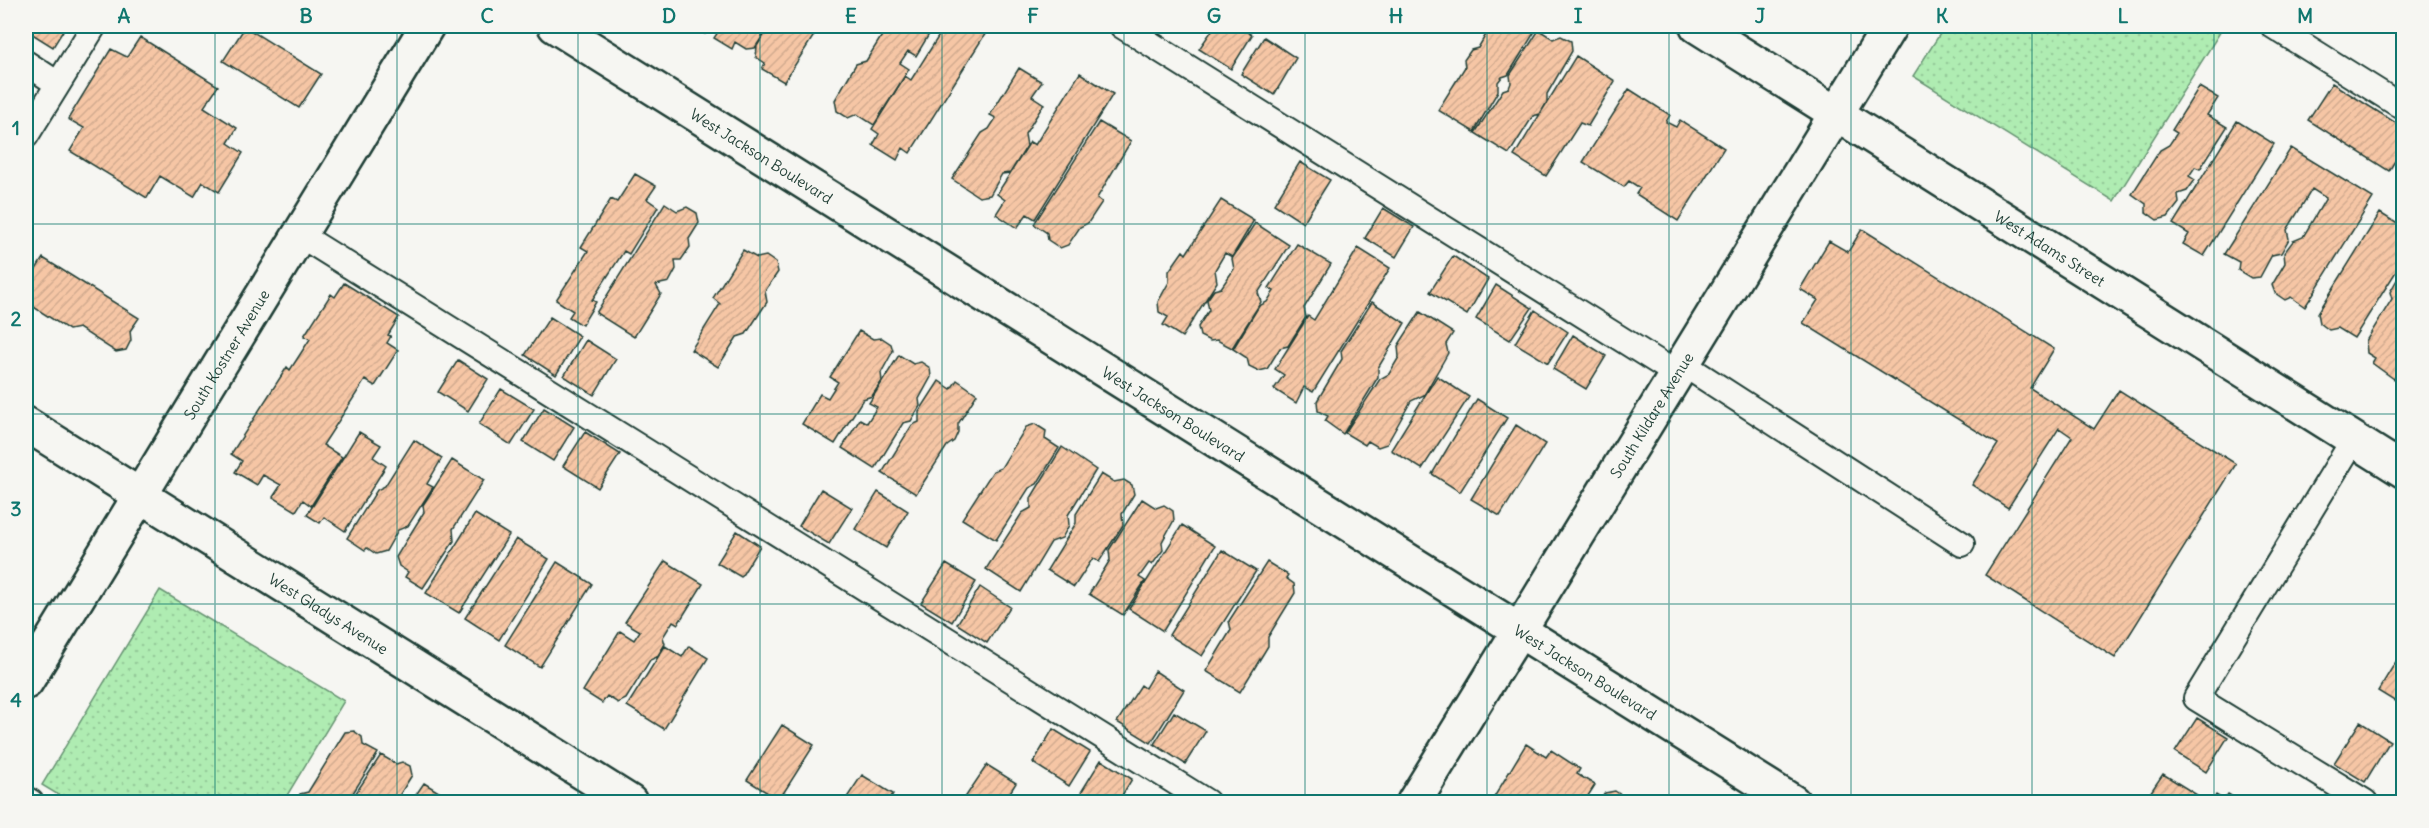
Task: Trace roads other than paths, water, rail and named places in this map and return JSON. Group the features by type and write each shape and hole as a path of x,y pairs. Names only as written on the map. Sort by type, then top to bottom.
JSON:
{"street":[{"name":"South Kostner Avenue","path":"26,682 428,26"},
{"name":"West Jackson Boulevard","path":"555,26 1793,802"},
{"name":"West Adams Street","path":"1697,26 2403,471"},
{"name":"South Kildare Avenue","path":"1414,802 1890,26"},
{"name":"West Gladys Avenue","path":"26,424 630,802"}],"lane":[{"path":"26,136 94,26"},
{"path":"1122,26 1962,544"},
{"path":"2273,26 2403,108"},
{"path":"26,63 58,84"},
{"path":"300,235 1207,802"},
{"path":"2354,439 2196,698 2365,802"},
{"path":"26,799 31,802"}]}
